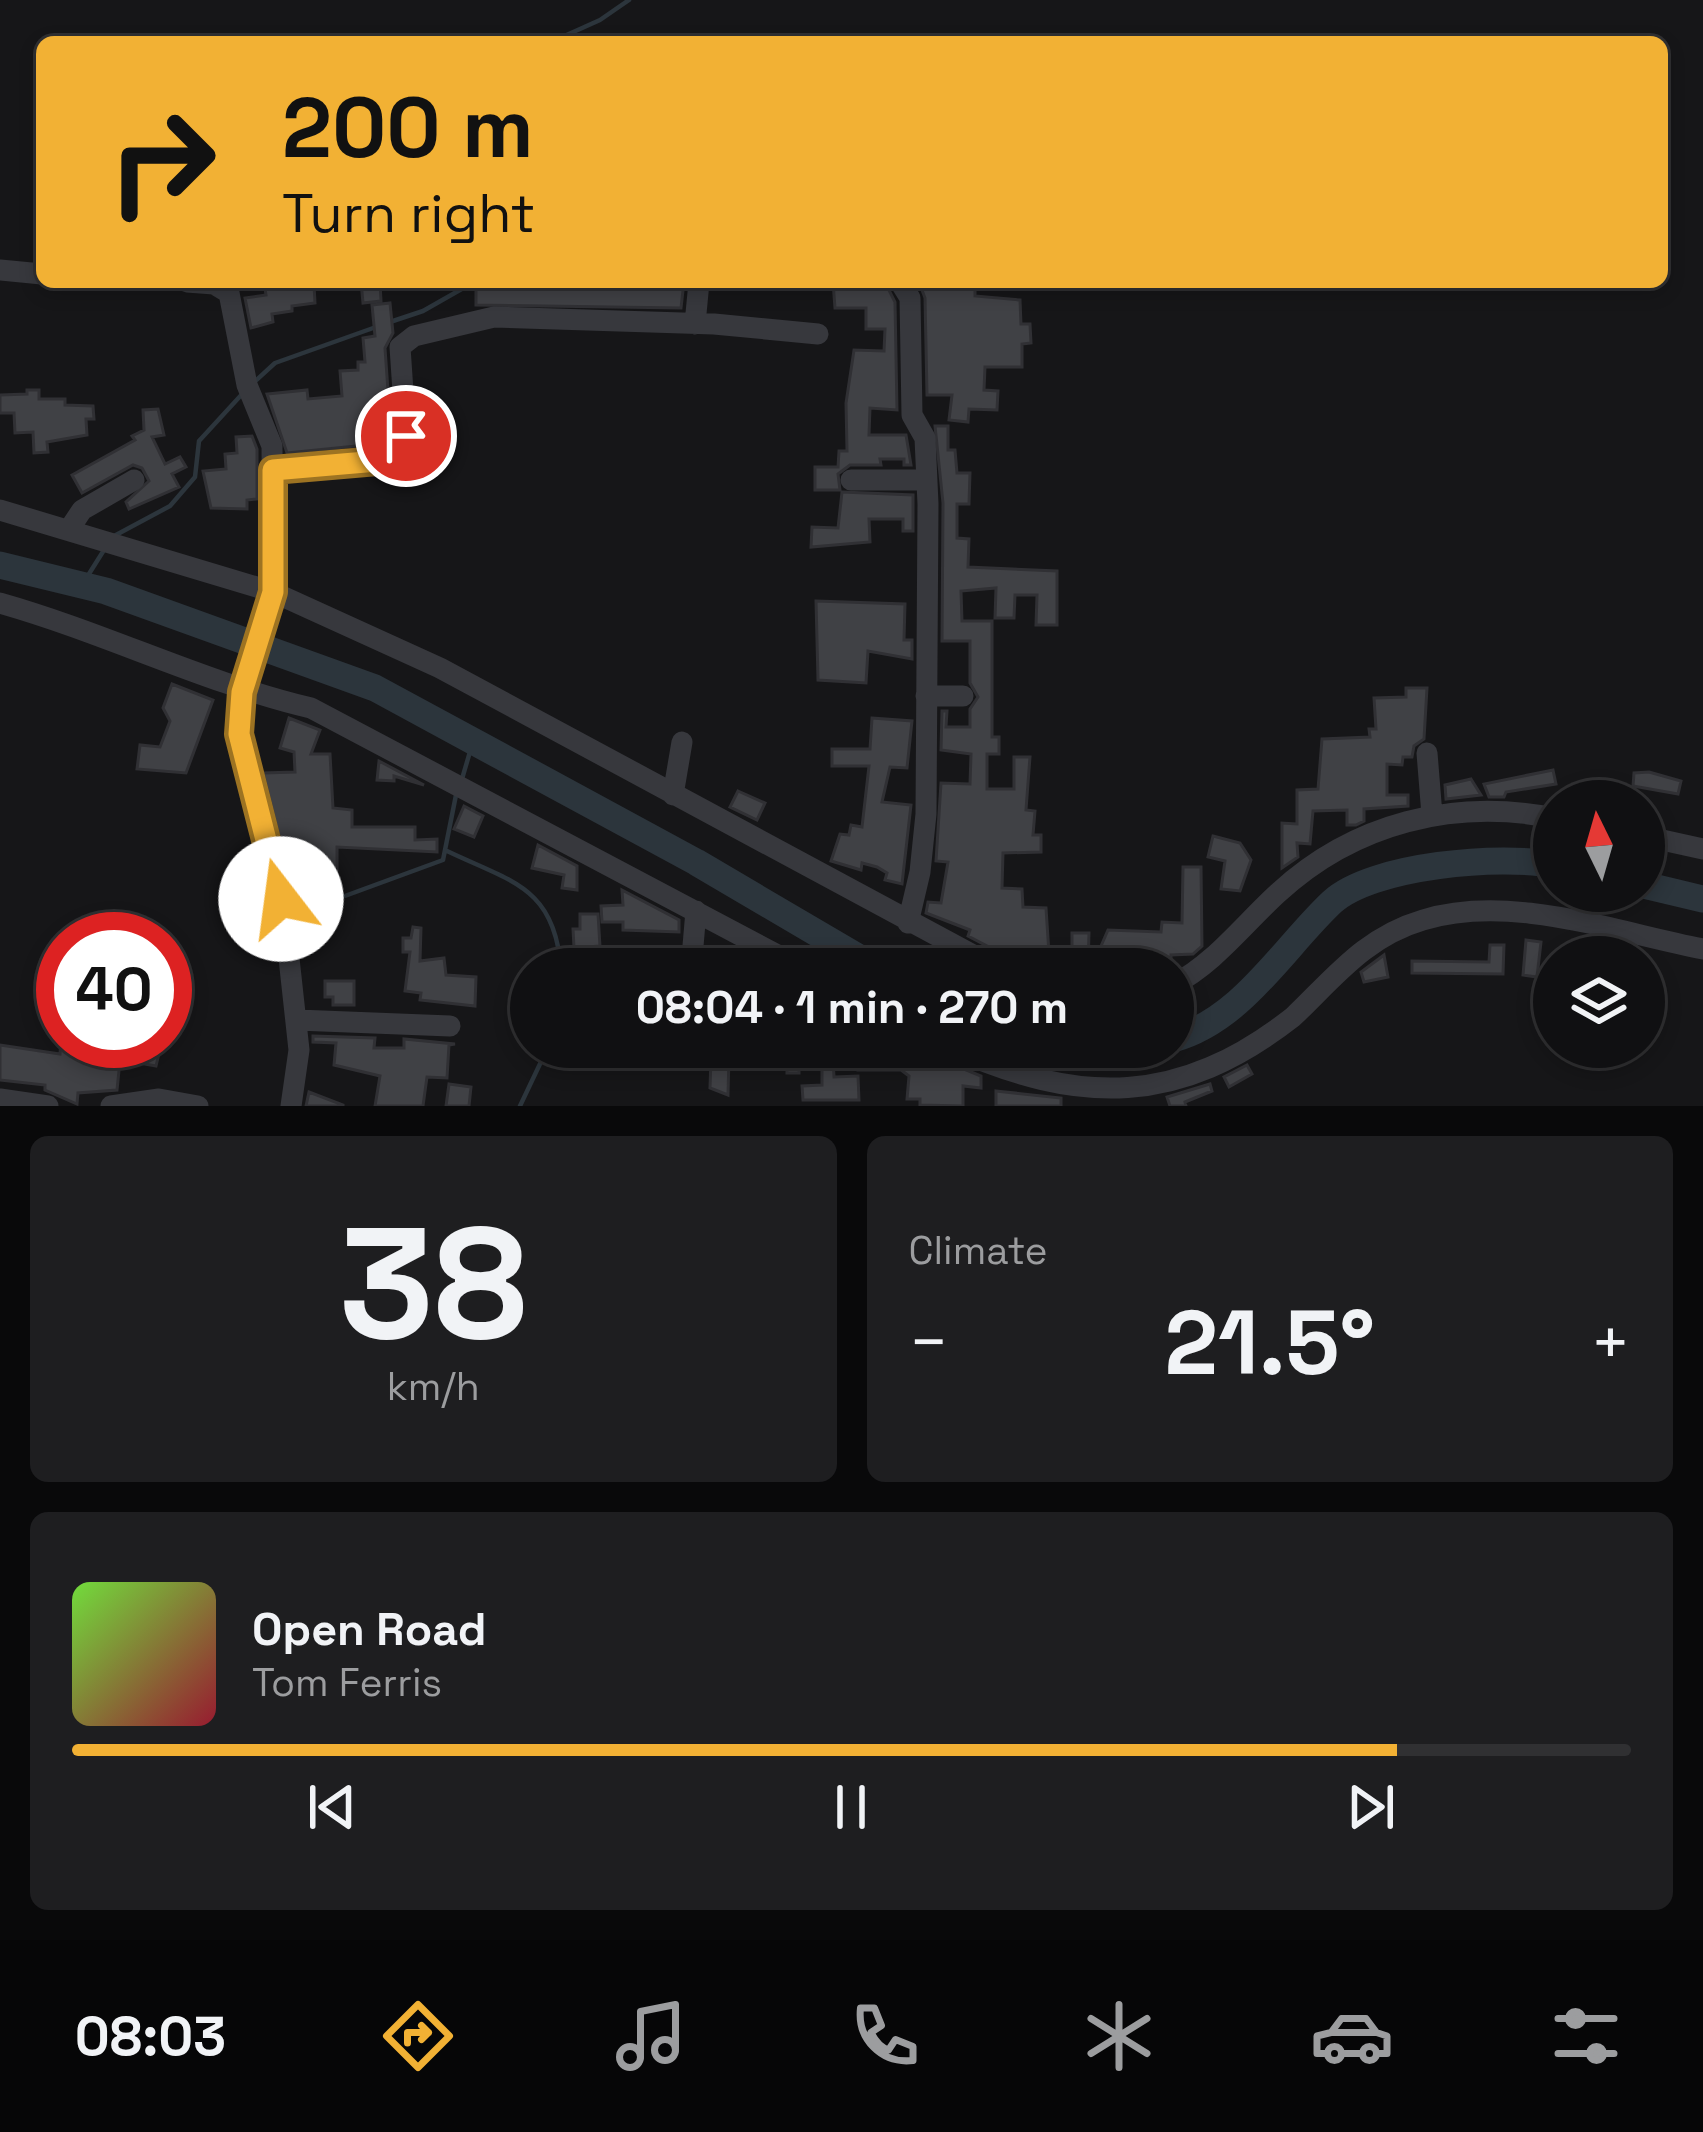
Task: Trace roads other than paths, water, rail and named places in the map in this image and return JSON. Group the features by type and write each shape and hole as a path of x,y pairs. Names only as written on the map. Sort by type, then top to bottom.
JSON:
{"street":[{"path":"0,271 36,274"},
{"path":"222,288 236,307 247,385 269,435 273,470 272,598 245,684 239,734 281,899 298,1021 291,1106"},
{"path":"695,323 698,288"},
{"path":"904,288 910,298 912,415 925,438 927,480 926,814 908,923"},
{"path":"273,470 397,457 406,436 398,357 400,347 414,336 494,317 695,323 818,334"},
{"path":"851,480 927,480"},
{"path":"75,530 82,510 134,481"},
{"path":"0,510 75,530 272,598 440,668 957,948"},
{"path":"0,603 311,708 765,948"},
{"path":"926,696 963,696"},
{"path":"673,795 682,742"},
{"path":"1427,753 1432,815"},
{"path":"1194,968 1324,856 1432,815 1481,807 1533,815"},
{"path":"1665,840 1703,848"},
{"path":"692,948 695,911"},
{"path":"1003,1068 1073,1095 1126,1097 1205,1079 1250,1055 1372,940 1439,916 1510,912 1703,949"},
{"path":"298,1021 450,1026"},
{"path":"0,1099 48,1106"},
{"path":"111,1106 159,1099 198,1106"}],"waterway":[{"path":"564,36 629,0"},
{"path":"387,323 423,311 463,288"},
{"path":"252,384 275,363 376,327"},
{"path":"114,536 170,506 195,477 199,441 244,392"},
{"path":"82,585 104,550"},
{"path":"0,565 106,591 375,688 696,862 842,948"},
{"path":"462,779 474,738"},
{"path":"294,923 293,915 443,860 456,795"},
{"path":"447,851 526,891 550,920 558,948"},
{"path":"1194,1031 1241,999 1314,920 1351,889 1438,866 1533,862"},
{"path":"1665,890 1703,899"},
{"path":"520,1106 538,1068"}]}
